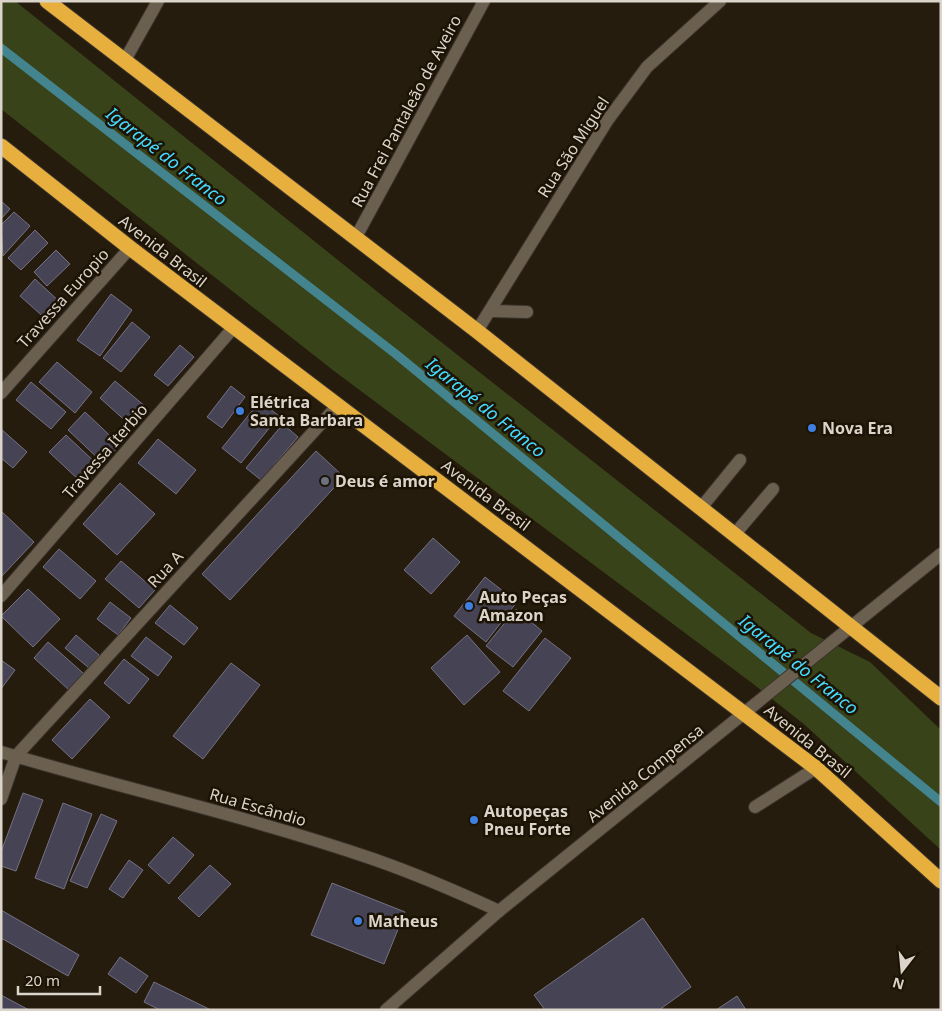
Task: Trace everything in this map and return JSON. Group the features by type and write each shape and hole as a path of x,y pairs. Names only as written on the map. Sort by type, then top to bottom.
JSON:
{"highway":[{"path":"47,1 477,331 734,535 847,631 941,698"},
{"name":"Avenida Brasil","path":"1,146 130,248 816,768 941,881"}],"street":[{"path":"125,60 158,1"},
{"name":"Rua Frei Pantaleão de Aveiro","path":"356,237 484,1"},
{"name":"Rua São Miguel","path":"477,331 607,121 647,67 720,1"},
{"name":"Travessa Europio","path":"1,393 130,248"},
{"path":"490,311 527,312"},
{"name":"Travessa Iterbio","path":"1,596 234,327"},
{"name":"Rua A","path":"16,756 338,405"},
{"path":"700,508 740,460"},
{"path":"734,535 773,489"},
{"name":"Avenida Compensa","path":"386,1010 499,911 941,554"},
{"name":"Rua Escândio","path":"1,752 348,851 439,884 499,911"},
{"path":"1,799 16,756"},
{"path":"755,807 816,768"}],"green space":[{"path":"1,1 15,1 384,297 811,633 870,662 941,730 941,850 805,725 752,683 334,371 1,109"}],"building":[{"path":"1,201 10,209 1,219"},
{"path":"14,212 30,226 3,256 1,225"},
{"path":"35,230 48,243 21,270 8,258"},
{"path":"56,250 70,264 47,286 34,272"},
{"path":"35,279 62,304 47,320 20,296"},
{"path":"111,294 132,310 100,356 77,340"},
{"path":"132,322 150,337 121,372 103,358"},
{"path":"180,345 194,357 168,386 154,375"},
{"path":"57,362 92,392 75,413 39,382"},
{"path":"115,381 146,407 130,425 100,398"},
{"path":"31,382 66,412 51,429 16,400"},
{"path":"231,386 245,397 222,428 207,417"},
{"path":"260,401 279,416 241,463 222,448"},
{"path":"85,412 120,445 103,463 68,430"},
{"path":"283,424 298,437 261,480 246,468"},
{"path":"1,429 27,452 13,468 1,458"},
{"path":"66,435 98,465 81,482 49,452"},
{"path":"158,439 196,470 176,494 138,463"},
{"path":"316,451 344,477 230,600 202,574"},
{"path":"120,483 155,514 117,555 83,524"},
{"path":"1,511 34,542 1,577"},
{"path":"433,538 460,562 431,594 404,570"},
{"path":"59,549 96,581 80,599 43,567"},
{"path":"121,561 155,590 139,608 105,579"},
{"path":"485,577 517,602 486,642 454,616"},
{"path":"28,589 60,619 33,647 1,616"},
{"path":"110,602 131,618 118,635 97,619"},
{"path":"170,605 198,628 184,645 155,623"},
{"path":"516,609 542,631 513,667 486,646"},
{"path":"76,635 99,655 89,668 65,648"},
{"path":"467,635 500,672 464,705 431,668"},
{"path":"146,637 172,657 158,676 131,656"},
{"path":"545,638 571,658 529,711 503,691"},
{"path":"48,642 83,673 69,690 34,658"},
{"path":"124,659 149,679 129,704 104,683"},
{"path":"1,660 15,670 1,689"},
{"path":"231,663 260,685 203,759 173,736"},
{"path":"90,699 110,717 72,759 52,740"},
{"path":"23,793 43,800 16,871 1,866 1,852"},
{"path":"63,803 92,814 64,889 35,878"},
{"path":"101,814 117,821 87,888 70,881"},
{"path":"173,837 194,855 169,884 148,865"},
{"path":"129,860 143,870 123,898 109,889"},
{"path":"210,865 231,884 199,917 178,898"},
{"path":"332,883 405,912 384,964 311,935"},
{"path":"1,910 79,955 68,976 1,938"},
{"path":"643,918 691,987 659,1010 545,1010 534,995"},
{"path":"120,957 148,976 136,993 108,974"},
{"path":"154,982 211,1010 160,1010 144,1002"},
{"path":"1,995 29,1010 1,1010"},
{"path":"737,996 746,1010 716,1010"}],"waterway":[{"name":"Igarapé do Franco","path":"1,48 397,355 941,802"}],"place":[{"name":"Elétrica Santa Barbara","path":"240,411"},
{"name":"Nova Era","path":"812,428"},
{"name":"Deus é amor","path":"325,481"},
{"name":"Auto Peças Amazon","path":"469,606"},
{"name":"Autopeças Pneu Forte","path":"474,820"},
{"name":"Matheus","path":"358,921"}]}
